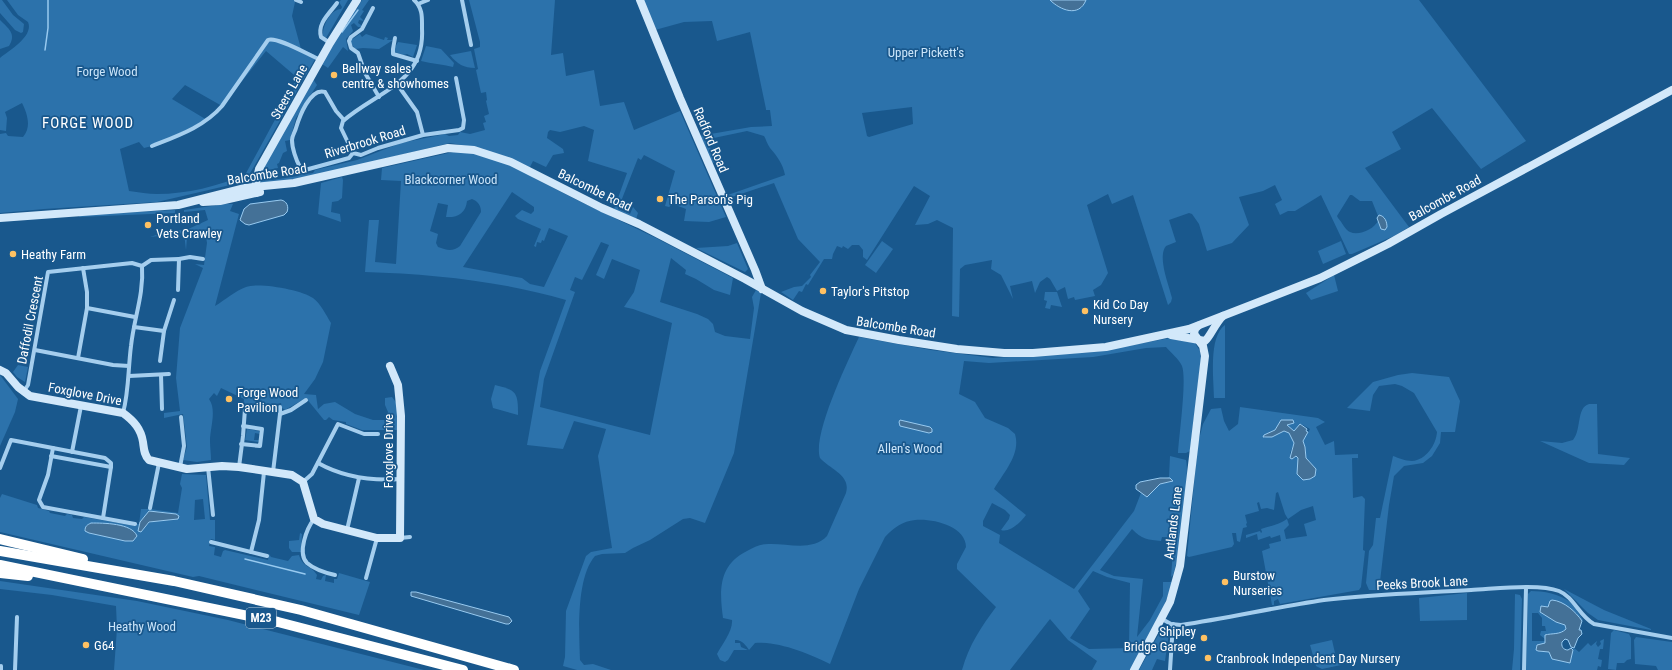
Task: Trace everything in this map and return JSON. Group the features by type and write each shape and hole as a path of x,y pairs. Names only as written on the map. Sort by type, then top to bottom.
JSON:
{"highway":[{"name":"M23","path":"0,539 88,560 109,569"},
{"name":"M23","path":"0,551 174,581 301,610 514,670"},
{"name":"M23","path":"0,565 56,575 278,622 463,670"},
{"name":"M23","path":"0,573 27,576 56,575"}],"main road":[{"name":"Radford Road","path":"640,0 682,105 762,289"},
{"name":"Steers Lane","path":"253,191 259,169 330,43 355,2"},
{"name":"Balcombe Road","path":"0,218 152,207 186,203 218,194 253,191 448,148 474,150 502,158 530,171 602,208 639,224 746,279 802,311 850,332 991,352 1034,353 1099,348 1200,325 1324,276 1388,244 1672,90"},
{"path":"746,279 755,270"},
{"path":"1211,334 1208,327 1200,325 1194,333 1198,340 1206,340 1211,334 1213,327 1224,315"},
{"name":"Balcombe Road","path":"1162,334 1198,340"},
{"name":"Antlands Lane","path":"1134,670 1162,619 1173,592 1182,559 1192,455 1204,369 1211,334"},
{"name":"Antlands Lane","path":"1198,340 1204,350 1204,369"},
{"name":"Foxglove Drive","path":"390,366 398,385 401,416 400,538"},
{"name":"Foxglove Drive","path":"0,370 6,373 18,387 30,396 124,413 131,418 141,432 147,458 159,463"},
{"path":"159,463 194,469 208,467 239,467 292,475 303,482 314,519 324,524 377,538 400,538"}],"street":[{"path":"296,0 301,2"},
{"path":"353,153 341,128 344,120 398,84 417,62 421,49 421,11 418,4 414,0"},
{"path":"418,4 428,0"},
{"path":"462,0 471,45"},
{"path":"330,43 321,37 320,29 324,20 337,2"},
{"path":"373,8 362,29 351,37 349,41 351,48 358,53 365,73 379,97"},
{"path":"152,146 193,128 214,115 222,106 265,42 271,38 321,60"},
{"path":"395,38 392,50 393,54 417,62"},
{"name":"Riverbrook Road","path":"344,120 325,92 319,91 312,96 299,117 292,140 298,163 303,169 311,169 349,158 353,153 361,155 378,148 423,135 459,130 464,126 464,115 456,78"},
{"path":"398,84 417,112 423,135"},
{"name":"Daffodil Crescent","path":"24,391 28,385 48,272 132,263 142,266 150,260 190,257 203,259"},
{"path":"178,290 179,259"},
{"path":"124,413 128,397 129,366 135,317 143,283 142,266"},
{"path":"78,358 87,308 88,292 83,268"},
{"path":"160,362 164,332 174,300"},
{"path":"87,308 135,317"},
{"path":"134,326 164,332"},
{"path":"35,350 113,365 129,366"},
{"path":"129,376 169,374"},
{"path":"161,375 162,409"},
{"path":"280,414 291,410 306,400"},
{"path":"72,452 81,406"},
{"path":"251,552 269,472 280,408"},
{"path":"239,467 245,409"},
{"path":"180,467 184,446 181,417"},
{"path":"303,482 312,474 338,424 364,434 378,434"},
{"path":"241,444 260,446 262,429 243,426"},
{"path":"0,468 11,440 105,458 109,460 111,467 103,518"},
{"path":"53,448 48,475 39,500 41,505 46,508 134,524"},
{"path":"51,456 111,467"},
{"path":"150,508 159,463"},
{"path":"318,463 327,468 359,478 400,479"},
{"path":"208,467 212,515"},
{"path":"347,530 359,478"},
{"path":"314,519 305,535 304,559 307,563 322,572 335,575"},
{"path":"400,538 410,537"},
{"path":"366,578 377,538"},
{"path":"211,542 267,556"},
{"path":"1524,670 1526,588"},
{"name":"Peeks Brook Lane","path":"1162,619 1174,624 1185,624 1248,612 1349,597 1547,588 1562,593 1572,601 1587,619 1594,624 1672,638"},
{"path":"15,670 17,617"},
{"path":"1170,670 1174,624"}],"green space":[{"path":"0,0 2,0 13,15 24,24 23,32 21,33 15,30 0,13"},
{"name":"Forge Wood","path":"7,0 294,0 295,2 292,16 301,49 315,55 313,58 315,59 248,177 243,182 157,202 0,213 0,134 6,133 8,136 23,137 26,133 28,124 26,111 22,103 5,112 7,118 6,131 0,130 0,58 20,42 28,32 29,27 28,22 18,15","holes":["266,51 300,80 298,83 294,83 294,89 277,116 245,175 224,183 180,193 154,194 129,191 120,149 139,142 144,148 152,146 207,120 172,99 185,85 222,106"]},
{"path":"341,0 348,0 326,38 323,36 324,28 331,15 337,10 341,9 342,7 339,2"},
{"path":"362,0 369,0 362,10 364,11 360,17 364,21 359,20 358,23 361,27 358,27 354,23 351,25 353,31 346,39 348,51 343,47 328,68 322,64 354,8 357,9"},
{"name":"Blackcorner Wood","path":"469,0 555,0 551,55 563,53 566,76 594,70 600,106 624,102 634,130 680,111 726,217 709,222 684,221 686,209 673,204 669,207 665,206 675,171 644,155 641,160 638,158 618,209 630,214 633,207 638,213 636,219 614,209 627,173 588,161 594,130 584,126 560,132 550,130 548,132 547,138 563,149 564,153 553,155 546,167 533,161 530,167 534,178 733,278 730,295 714,290 685,274 686,270 671,258 660,302 708,319 713,324 715,332 725,336 750,339 754,308 752,297 756,290 761,293 734,453 705,523 690,518 683,519 650,540 625,553 602,554 595,556 584,578 579,621 580,660 584,665 593,664 611,670 577,670 563,666 565,657 566,611 586,556 591,552 612,548 598,456 606,429 574,421 563,449 527,445 540,371 566,300 541,293 492,283 441,277 365,272 369,220 379,220 375,262 396,264 401,181 381,180 382,168 453,152 484,149 450,143 317,175 271,183 260,183 259,176 313,79 317,85 296,118 290,140 285,141 287,151 283,153 279,163 277,164 278,168 268,170 269,175 267,175 267,178 272,180 298,176 303,172 305,174 313,173 315,170 357,160 401,143 445,134 449,136 458,135 460,132 470,134 485,130 483,123 486,122 484,116 489,114 486,101 486,92 481,93 476,70 478,69 474,49 480,47","holes":["512,192 534,207 534,211 531,214 522,210 515,216 518,219 541,229 534,246 536,247 537,242 541,243 542,240 544,241 549,228 568,236 544,287 530,284 522,278 463,267","472,199 479,204 481,212 460,246 449,250 438,247 436,243 438,234 430,231 438,203 448,205 446,217 454,217 463,212 467,201","601,242 609,245 596,275 604,279 612,259 640,270 634,292 624,307 672,323 650,435 540,407 544,379 575,292 570,290 575,277 582,280"]},
{"name":"Upper Pickett's","path":"643,0 1419,0 1526,141 1481,169 1432,108 1392,132 1401,149 1365,168 1409,227 1394,236 1352,254 1349,254 1321,195 1295,211 1288,211 1280,215 1275,204 1282,200 1275,185 1263,191 1239,197 1249,225 1232,243 1207,251 1199,224 1192,214 1189,213 1169,220 1176,242 1166,246 1163,257 1164,271 1172,298 1168,305 1133,195 1112,204 1108,194 1087,205 1108,273 1101,285 1093,290 1095,296 1075,300 1074,297 1068,299 1065,287 1057,291 1050,279 1047,277 1040,282 1035,293 1032,281 1010,286 1013,299 1001,275 991,269 992,260 965,265 960,269 959,317 952,316 953,228 937,220 928,224 915,225 930,196 914,186 867,260 863,257 863,250 859,245 852,245 848,249 843,246 842,248 837,246 832,259 824,259 808,285 806,284 802,292 799,291 793,300 781,292 794,287 802,286 811,277 810,275 820,262 798,239 774,183 726,199 725,196 785,175 779,160 764,136 747,131 709,139 708,142 716,162 711,163 699,136 751,127 772,126 770,110 766,110 750,32 717,41 712,21 684,22 655,30","holes":["912,107 913,124 869,137 867,136 862,113","1350,195 1360,201 1372,201 1384,230 1380,227 1378,221 1373,227 1366,231 1354,233 1347,230 1337,216"]},
{"path":"0,20 12,35 12,38 9,46 0,49"},
{"path":"360,34 362,37 366,34 384,40 385,37 388,38 387,40 393,40 379,49 355,49 351,43 351,40"},
{"path":"398,42 417,45 413,57 407,54 403,55 395,52 394,49"},
{"path":"426,46 441,49 454,63 453,67 421,61"},
{"path":"471,51 475,68 461,65 450,55"},
{"path":"342,177 342,198 338,201 332,202 331,212 340,214 341,222 318,214 321,183"},
{"path":"233,204 230,211 239,214 215,306 246,287 260,285 300,292 316,300 331,323 323,362 315,379 304,394 316,395 318,409 324,404 335,402 355,414 373,420 386,420 388,412 385,405 385,398 392,397 398,405 397,430 362,430 346,424 346,422 333,420 329,417 324,420 306,398 285,410 282,408 281,403 276,404 277,412 243,408 244,399 221,388 217,396 214,393 209,399 213,408 210,441 211,460 197,462 183,460 187,447 183,414 164,418 164,413 180,411 176,378 180,328 203,268 195,264 204,265 207,243 206,237 203,236 203,234 189,234 187,237 186,250 184,233 150,237 169,231 186,230 208,220 205,210 184,212 184,210"},
{"path":"175,210 175,213 79,217 80,215"},
{"path":"882,241 893,249 876,273 865,265"},
{"path":"1341,241 1346,254 1323,264 1318,251"},
{"path":"737,243 748,269 745,272 696,248 728,246"},
{"path":"1334,275 1338,291 1311,300 1306,293"},
{"path":"1045,292 1057,292 1062,307 1051,305 1050,309 1045,308 1047,301 1044,300"},
{"path":"1225,325 1225,398 1214,398 1214,349 1216,339"},
{"name":"Allen's Wood","path":"859,337 931,350 993,358 1094,352 1170,338 1195,343 1200,351 1201,359 1190,451 1186,453 1178,453 1184,383 1182,366 1177,358 1166,347 1146,348 1093,357 989,363 964,361 959,394 975,402 985,418 1008,428 1015,434 1016,449 1014,456 994,489 1026,515 1012,528 1004,531 1001,530 1009,519 1010,515 1005,510 992,503 983,521 983,526 1000,535 999,543 1074,589 1134,511 1141,493 1147,497 1160,484 1171,482 1170,478 1167,478 1169,477 1170,456 1186,460 1187,468 1183,518 1178,554 1173,575 1171,577 1174,538 1162,537 1161,541 1149,539 1142,537 1132,529 1100,570 1114,576 1143,579 1137,637 1150,620 1163,596 1163,582 1173,582 1163,608 1131,670 1092,670 1097,661 1068,640 1050,619 1010,670 962,670 968,652 976,637 996,607 957,569 957,564 966,547 965,540 954,529 947,525 930,520 902,523 885,537 859,589 830,664 804,652 774,644 755,643 749,650 739,640 735,640 735,643 740,643 741,647 748,650 734,650 728,660 725,662 720,660 717,654 731,629 732,624 732,620 723,618 721,597 723,579 731,563 752,548 760,545 775,544 799,546 814,544 821,541 827,536 846,493 846,482 839,473 820,458 819,447 821,433 832,398","holes":["1093,571 1107,577 1130,583 1129,648 1089,649 1070,638 1090,609 1078,591"]},
{"path":"18,365 28,367 25,382 17,377 13,372"},
{"path":"1412,373 1449,377 1460,401 1455,432 1441,432 1440,443 1432,456 1423,463 1404,466 1394,476 1379,590 1369,590 1366,583 1369,551 1373,545 1376,518 1380,518 1393,456 1409,461 1422,458 1426,455 1435,442 1437,432 1414,393 1395,384 1379,386 1373,395 1370,411 1347,408 1373,382"},
{"path":"0,375 18,399 15,412 0,446"},
{"path":"495,385 508,389 515,394 518,402 518,415 493,408 491,399"},
{"path":"1589,404 1597,404 1598,454 1630,458 1624,465 1589,463 1540,441 1562,443 1573,440 1576,435 1582,410"},
{"path":"1240,407 1318,418 1325,422 1316,427 1325,445 1334,441 1335,455 1358,454 1358,458 1352,458 1353,498 1362,496 1365,499 1363,550 1365,551 1361,587 1359,590 1280,604 1278,599 1274,601 1274,605 1272,605 1262,551 1270,548 1269,544 1281,541 1280,535 1271,538 1270,536 1258,540 1257,534 1246,538 1246,535 1260,531 1261,533 1261,529 1278,524 1287,519 1289,525 1284,530 1286,539 1307,536 1304,524 1316,520 1313,506 1301,510 1288,519 1278,492 1276,493 1274,510 1267,508 1261,509 1259,502 1257,503 1259,511 1245,515 1247,527 1243,528 1240,542 1237,541 1236,533 1232,533 1234,544 1232,547 1189,557 1187,556 1198,443 1203,424 1211,409 1221,408 1224,421 1229,431 1238,424","holes":["1282,420 1293,420 1292,424 1287,425 1294,431 1301,424 1310,429 1303,441 1306,458 1315,468 1315,476 1311,478 1304,479 1298,475 1298,458 1296,456 1291,459 1290,453 1294,443 1289,433 1284,431 1264,438 1264,435 1275,430"]},
{"path":"247,429 259,431 260,434 255,433 254,440 259,440 258,442 245,440"},
{"path":"182,474 206,475 210,520 215,520 215,540 211,539 209,546 215,547 214,555 221,557 223,551 225,550 268,560 269,554 271,557 288,561 292,556 299,555 303,562 315,572 317,575 316,579 321,580 323,576 326,575 325,581 334,583 334,579 337,579 339,573 370,582 359,615 199,576 193,577 0,532 0,498 2,494 37,505 38,508 49,511 50,513 65,516 67,514 72,515 73,518 82,519 84,517 136,526 136,524 139,524 141,509 178,513 182,488 180,484","holes":["203,499 205,519 194,520 195,500","156,511 176,514 179,516 175,520 155,521 149,523 141,532 138,531","91,523 107,524 131,529 133,541 125,541 89,533"]},
{"path":"300,533 302,534 301,552 292,552 289,548 289,541 299,540"},
{"name":"Heathy Wood","path":"0,581 137,601 228,620 424,670 114,670 117,628 116,606 52,595 0,589"},
{"path":"1564,589 1604,610 1651,630 1598,620 1588,613"},
{"path":"1531,591 1551,594 1566,599 1574,606 1583,620 1582,621 1580,618 1565,625 1565,630 1561,632 1546,634 1545,639 1540,635 1541,631 1546,631 1545,626 1542,626 1542,618 1538,613 1532,613 1532,641 1545,641 1545,644 1536,646 1537,651 1549,652 1552,659 1570,663 1571,653 1574,648 1579,652 1588,643 1591,646 1597,641 1596,644 1598,647 1601,644 1600,641 1604,639 1603,649 1600,649 1598,659 1602,660 1601,667 1598,666 1597,670 1526,670 1528,594"},
{"path":"1467,593 1467,620 1420,621 1419,598"},
{"path":"1515,594 1520,595 1522,599 1520,670 1512,670"},
{"path":"1164,628 1167,629 1169,633 1165,661 1157,659 1152,670 1139,670 1161,630"},
{"path":"1614,630 1629,634 1631,638 1631,659 1624,663 1617,663 1616,670 1608,669 1611,633"},
{"path":"1636,637 1672,642 1672,670 1658,670 1656,666 1635,664 1634,640"},
{"path":"1332,640 1337,662 1341,665 1322,669 1316,666 1310,645"}],"shaded area":[{"path":"1050,0 1086,0 1083,6 1074,11 1059,7"},
{"path":"281,200 288,206 288,210 284,215 249,225 240,220 244,209 250,204"},
{"path":"1379,215 1386,221 1387,227 1385,230 1381,229 1377,218"},
{"path":"900,420 930,427 932,432 929,433 900,426"},
{"path":"1281,420 1293,420 1294,423 1287,425 1294,431 1300,424 1307,429 1306,431 1308,432 1303,441 1306,458 1316,469 1315,476 1310,479 1303,480 1297,474 1298,458 1296,456 1292,459 1290,458 1294,443 1289,433 1284,431 1272,437 1263,437 1264,435 1275,430"},
{"path":"1160,478 1170,478 1173,481 1160,484 1147,497 1136,489 1136,485 1140,482"},
{"path":"149,511 176,514 179,516 178,519 149,522 141,532 138,531 140,522"},
{"path":"91,523 123,526 129,528 137,536 133,541 125,541 89,533 85,531 85,529 86,526"},
{"path":"411,592 416,592 509,617 512,621 509,624 506,624 411,596"},
{"path":"1550,601 1561,602 1582,621 1579,630 1581,630 1582,634 1578,638 1574,648 1571,647 1568,640 1565,639 1562,642 1564,649 1568,650 1571,648 1573,650 1570,663 1552,659 1549,652 1536,650 1537,645 1545,643 1545,635 1559,633 1566,629 1565,625 1556,622 1540,612 1541,606 1548,607"}],"waterway":[{"path":"45,50 48,28 48,0"},
{"path":"342,32 358,10"},
{"path":"245,559 305,574"}],"place":[{"name":"Bellway sales centre & showhomes","path":"334,75"},
{"name":"The Parson's Pig","path":"660,199"},
{"name":"Portland Vets Crawley","path":"148,225"},
{"name":"Heathy Farm","path":"13,254"},
{"name":"Taylor's Pitstop","path":"823,291"},
{"name":"Kid Co Day Nursery","path":"1085,311"},
{"name":"Forge Wood Pavilion","path":"229,399"},
{"name":"Burstow Nurseries","path":"1225,582"},
{"name":"Shipley Bridge Garage","path":"1204,638"},
{"name":"G64","path":"86,645"},
{"name":"Cranbrook Independent Day Nursery","path":"1208,658"}],"district":[{"name":"FORGE WOOD","path":"88,123"}]}
